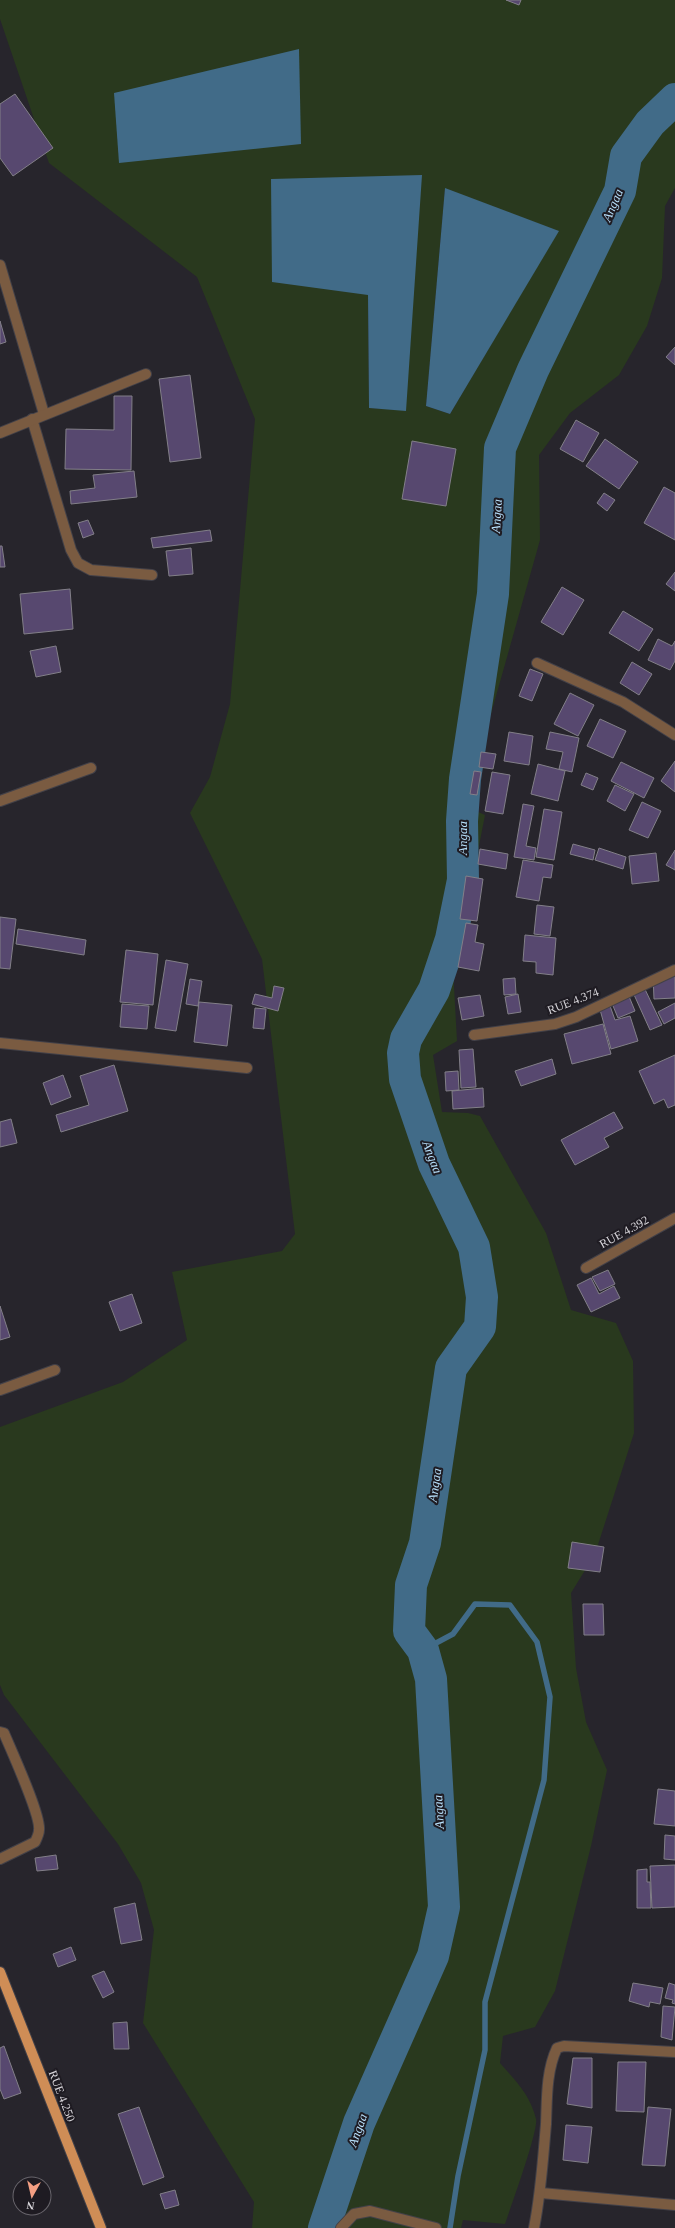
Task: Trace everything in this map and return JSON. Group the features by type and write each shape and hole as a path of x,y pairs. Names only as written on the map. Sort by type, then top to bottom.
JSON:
{"main road":[{"name":"RUE 4.250","path":"0,1972 101,2228"}],"street":[{"path":"0,265 44,414"},
{"path":"0,433 146,374"},
{"path":"32,419 71,550 78,563 91,570 152,575"},
{"path":"538,663 623,702 675,735"},
{"path":"0,801 91,768"},
{"name":"RUE 4.374","path":"474,1035 555,1024 576,1017 675,970"},
{"path":"0,1043 247,1068"},
{"name":"RUE 4.392","path":"586,1268 675,1218"},
{"path":"0,1390 55,1370"},
{"path":"0,1732 4,1733 11,1749 37,1815 39,1829 35,1842 0,1859"},
{"path":"534,2228 541,2193 548,2083 553,2056 557,2048 564,2046 675,2052"},
{"path":"541,2193 675,2205"},
{"path":"341,2228 354,2214 370,2211 434,2227"}],"green space":[{"path":"0,0 675,0 675,188 665,206 662,278 647,326 619,375 570,413 539,455 540,540 465,806 485,815 472,882 452,950 457,1041 433,1055 442,1112 468,1113 480,1116 546,1233 571,1310 616,1323 633,1361 634,1433 595,1554 571,1593 576,1668 586,1722 607,1770 591,1846 555,1991 535,2027 503,2036 500,2063 517,2082 526,2096 534,2111 536,2119 536,2126 529,2153 505,2224 463,2220 461,2228 252,2228 254,2202 143,2023 154,1930 141,1883 118,1844 4,1695 0,1685 0,1427 123,1382 187,1340 172,1272 282,1251 295,1234 262,959 190,813 210,777 230,704 255,419 197,277 49,163 0,19","holes":["421,176 405,410 369,408 368,294","445,189 558,231 450,414 426,406"]}],"water":[{"path":"299,49 301,144 119,163 114,93"},
{"path":"422,175 406,411 369,408 368,295 272,282 271,179"},
{"path":"445,188 559,231 450,414 426,406"}],"building":[{"path":"506,0 521,0 519,5"},
{"path":"15,94 53,148 13,176 0,158 0,104"},
{"path":"0,321 6,342 0,344"},
{"path":"675,347 675,365 666,357"},
{"path":"190,375 201,458 170,462 159,379"},
{"path":"114,396 132,396 131,470 65,469 66,429 114,430"},
{"path":"576,420 599,433 583,462 560,449"},
{"path":"605,439 638,462 619,489 586,466"},
{"path":"412,441 456,449 446,506 402,499"},
{"path":"134,471 137,497 71,504 70,491 95,488 93,475"},
{"path":"664,487 675,493 675,540 644,523"},
{"path":"604,493 615,500 607,511 597,503"},
{"path":"88,520 94,534 83,538 78,523"},
{"path":"210,530 212,541 153,548 151,538"},
{"path":"0,546 2,546 5,567 0,567"},
{"path":"191,548 193,574 169,576 166,551"},
{"path":"675,572 675,591 666,584"},
{"path":"562,587 584,600 563,635 541,622"},
{"path":"70,589 73,629 24,634 20,594"},
{"path":"623,611 653,629 639,651 609,633"},
{"path":"658,639 672,646 675,641 675,661 670,670 648,660"},
{"path":"56,646 61,672 36,677 30,651"},
{"path":"632,662 652,674 639,695 620,683"},
{"path":"530,669 543,674 532,701 519,696"},
{"path":"570,693 594,705 578,736 554,724"},
{"path":"600,719 626,731 613,758 587,746"},
{"path":"509,732 533,736 529,765 504,761"},
{"path":"550,732 579,738 572,772 559,769 563,752 546,749"},
{"path":"481,752 496,754 493,769 479,767"},
{"path":"675,761 675,792 661,781"},
{"path":"621,762 654,778 644,798 611,781"},
{"path":"538,764 565,771 558,801 531,794"},
{"path":"474,771 481,772 477,795 470,794"},
{"path":"492,772 510,775 503,814 485,811"},
{"path":"586,773 598,778 593,790 581,785"},
{"path":"615,785 634,794 625,811 607,801"},
{"path":"642,802 661,811 648,838 629,830"},
{"path":"523,804 534,806 526,846 536,848 534,860 514,857"},
{"path":"544,809 562,812 554,860 536,857"},
{"path":"573,844 595,850 593,860 570,854"},
{"path":"599,848 626,857 623,869 595,860"},
{"path":"480,849 508,854 506,869 478,864"},
{"path":"675,850 675,870 666,865"},
{"path":"656,853 659,881 632,884 629,856"},
{"path":"523,860 553,865 551,878 543,877 539,901 516,897"},
{"path":"466,876 483,879 477,921 460,919"},
{"path":"537,905 554,907 550,936 534,934"},
{"path":"0,917 16,919 10,969 0,968"},
{"path":"466,923 478,925 475,942 484,944 479,971 458,967"},
{"path":"18,929 86,940 84,955 16,944"},
{"path":"525,935 556,938 553,975 536,973 536,962 523,961"},
{"path":"126,950 158,954 153,1005 120,1002"},
{"path":"166,960 188,964 176,1031 155,1028"},
{"path":"675,974 675,998 654,999 653,975"},
{"path":"515,978 516,994 504,995 503,979"},
{"path":"190,979 202,981 198,1006 186,1004"},
{"path":"642,983 662,1025 650,1030 631,988"},
{"path":"274,986 284,988 278,1011 252,1004 255,994 272,998"},
{"path":"518,994 521,1012 508,1014 505,997"},
{"path":"628,994 635,1011 618,1018 611,1001"},
{"path":"480,995 484,1016 462,1020 458,998"},
{"path":"199,1002 232,1005 227,1046 194,1042"},
{"path":"609,1003 615,1020 630,1016 638,1041 611,1049 599,1006"},
{"path":"675,1003 675,1018 664,1024 658,1012"},
{"path":"122,1004 149,1006 147,1029 120,1027"},
{"path":"255,1008 266,1009 264,1029 253,1028"},
{"path":"603,1024 611,1054 572,1064 564,1034"},
{"path":"473,1049 476,1087 461,1088 459,1050"},
{"path":"675,1055 675,1105 668,1108 664,1099 654,1104 639,1071"},
{"path":"552,1059 556,1074 521,1086 515,1071"},
{"path":"114,1065 128,1111 61,1132 56,1115 89,1105 80,1076"},
{"path":"458,1071 459,1090 446,1091 445,1072"},
{"path":"63,1075 71,1097 51,1105 43,1083"},
{"path":"483,1088 484,1107 453,1109 452,1091"},
{"path":"614,1112 623,1128 604,1138 609,1147 575,1165 561,1140"},
{"path":"11,1119 17,1143 0,1147 0,1122"},
{"path":"608,1270 615,1284 600,1291 592,1277"},
{"path":"591,1278 599,1294 614,1286 620,1298 591,1312 577,1285"},
{"path":"132,1294 142,1323 120,1331 109,1302"},
{"path":"0,1306 10,1337 0,1340"},
{"path":"572,1542 604,1547 600,1572 568,1568"},
{"path":"583,1604 603,1604 604,1635 584,1635"},
{"path":"658,1789 675,1791 675,1826 654,1824"},
{"path":"665,1835 675,1836 675,1860 664,1859"},
{"path":"56,1855 58,1869 37,1871 35,1858"},
{"path":"675,1865 675,1907 652,1908 650,1866"},
{"path":"647,1869 647,1882 650,1882 651,1908 637,1908 637,1870"},
{"path":"135,1903 142,1940 121,1944 114,1908"},
{"path":"71,1947 76,1960 58,1967 53,1954"},
{"path":"104,1971 114,1992 103,1998 92,1976"},
{"path":"633,1983 663,1988 660,2004 650,2002 649,2007 629,2001"},
{"path":"669,1983 675,1985 675,2004 672,2003 673,2000 665,1998"},
{"path":"663,2006 675,2007 672,2040 661,2037"},
{"path":"127,2022 129,2049 114,2049 113,2023"},
{"path":"4,2046 21,2093 4,2099 0,2089 0,2048"},
{"path":"573,2058 592,2058 592,2108 567,2104"},
{"path":"618,2062 646,2062 644,2112 616,2111"},
{"path":"139,2107 164,2177 143,2185 118,2114"},
{"path":"648,2107 671,2109 665,2166 642,2165"},
{"path":"566,2125 592,2127 588,2163 563,2160"},
{"path":"175,2190 179,2205 165,2209 160,2194"}],"waterway":[{"name":"Angaa","path":"324,2228 359,2123 433,1956 444,1907 431,1679 423,1650 409,1631 411,1585 425,1543 451,1368 480,1327 482,1297 474,1247 434,1164 405,1079 403,1053 406,1039 434,990 451,939 463,880 462,821 465,779 493,594 500,448 533,370 620,191 626,156 650,123 675,99"},
{"path":"423,1650 453,1634 475,1604 510,1605 537,1642 550,1697 544,1780 485,2002 485,2050 458,2176 450,2228"}]}
